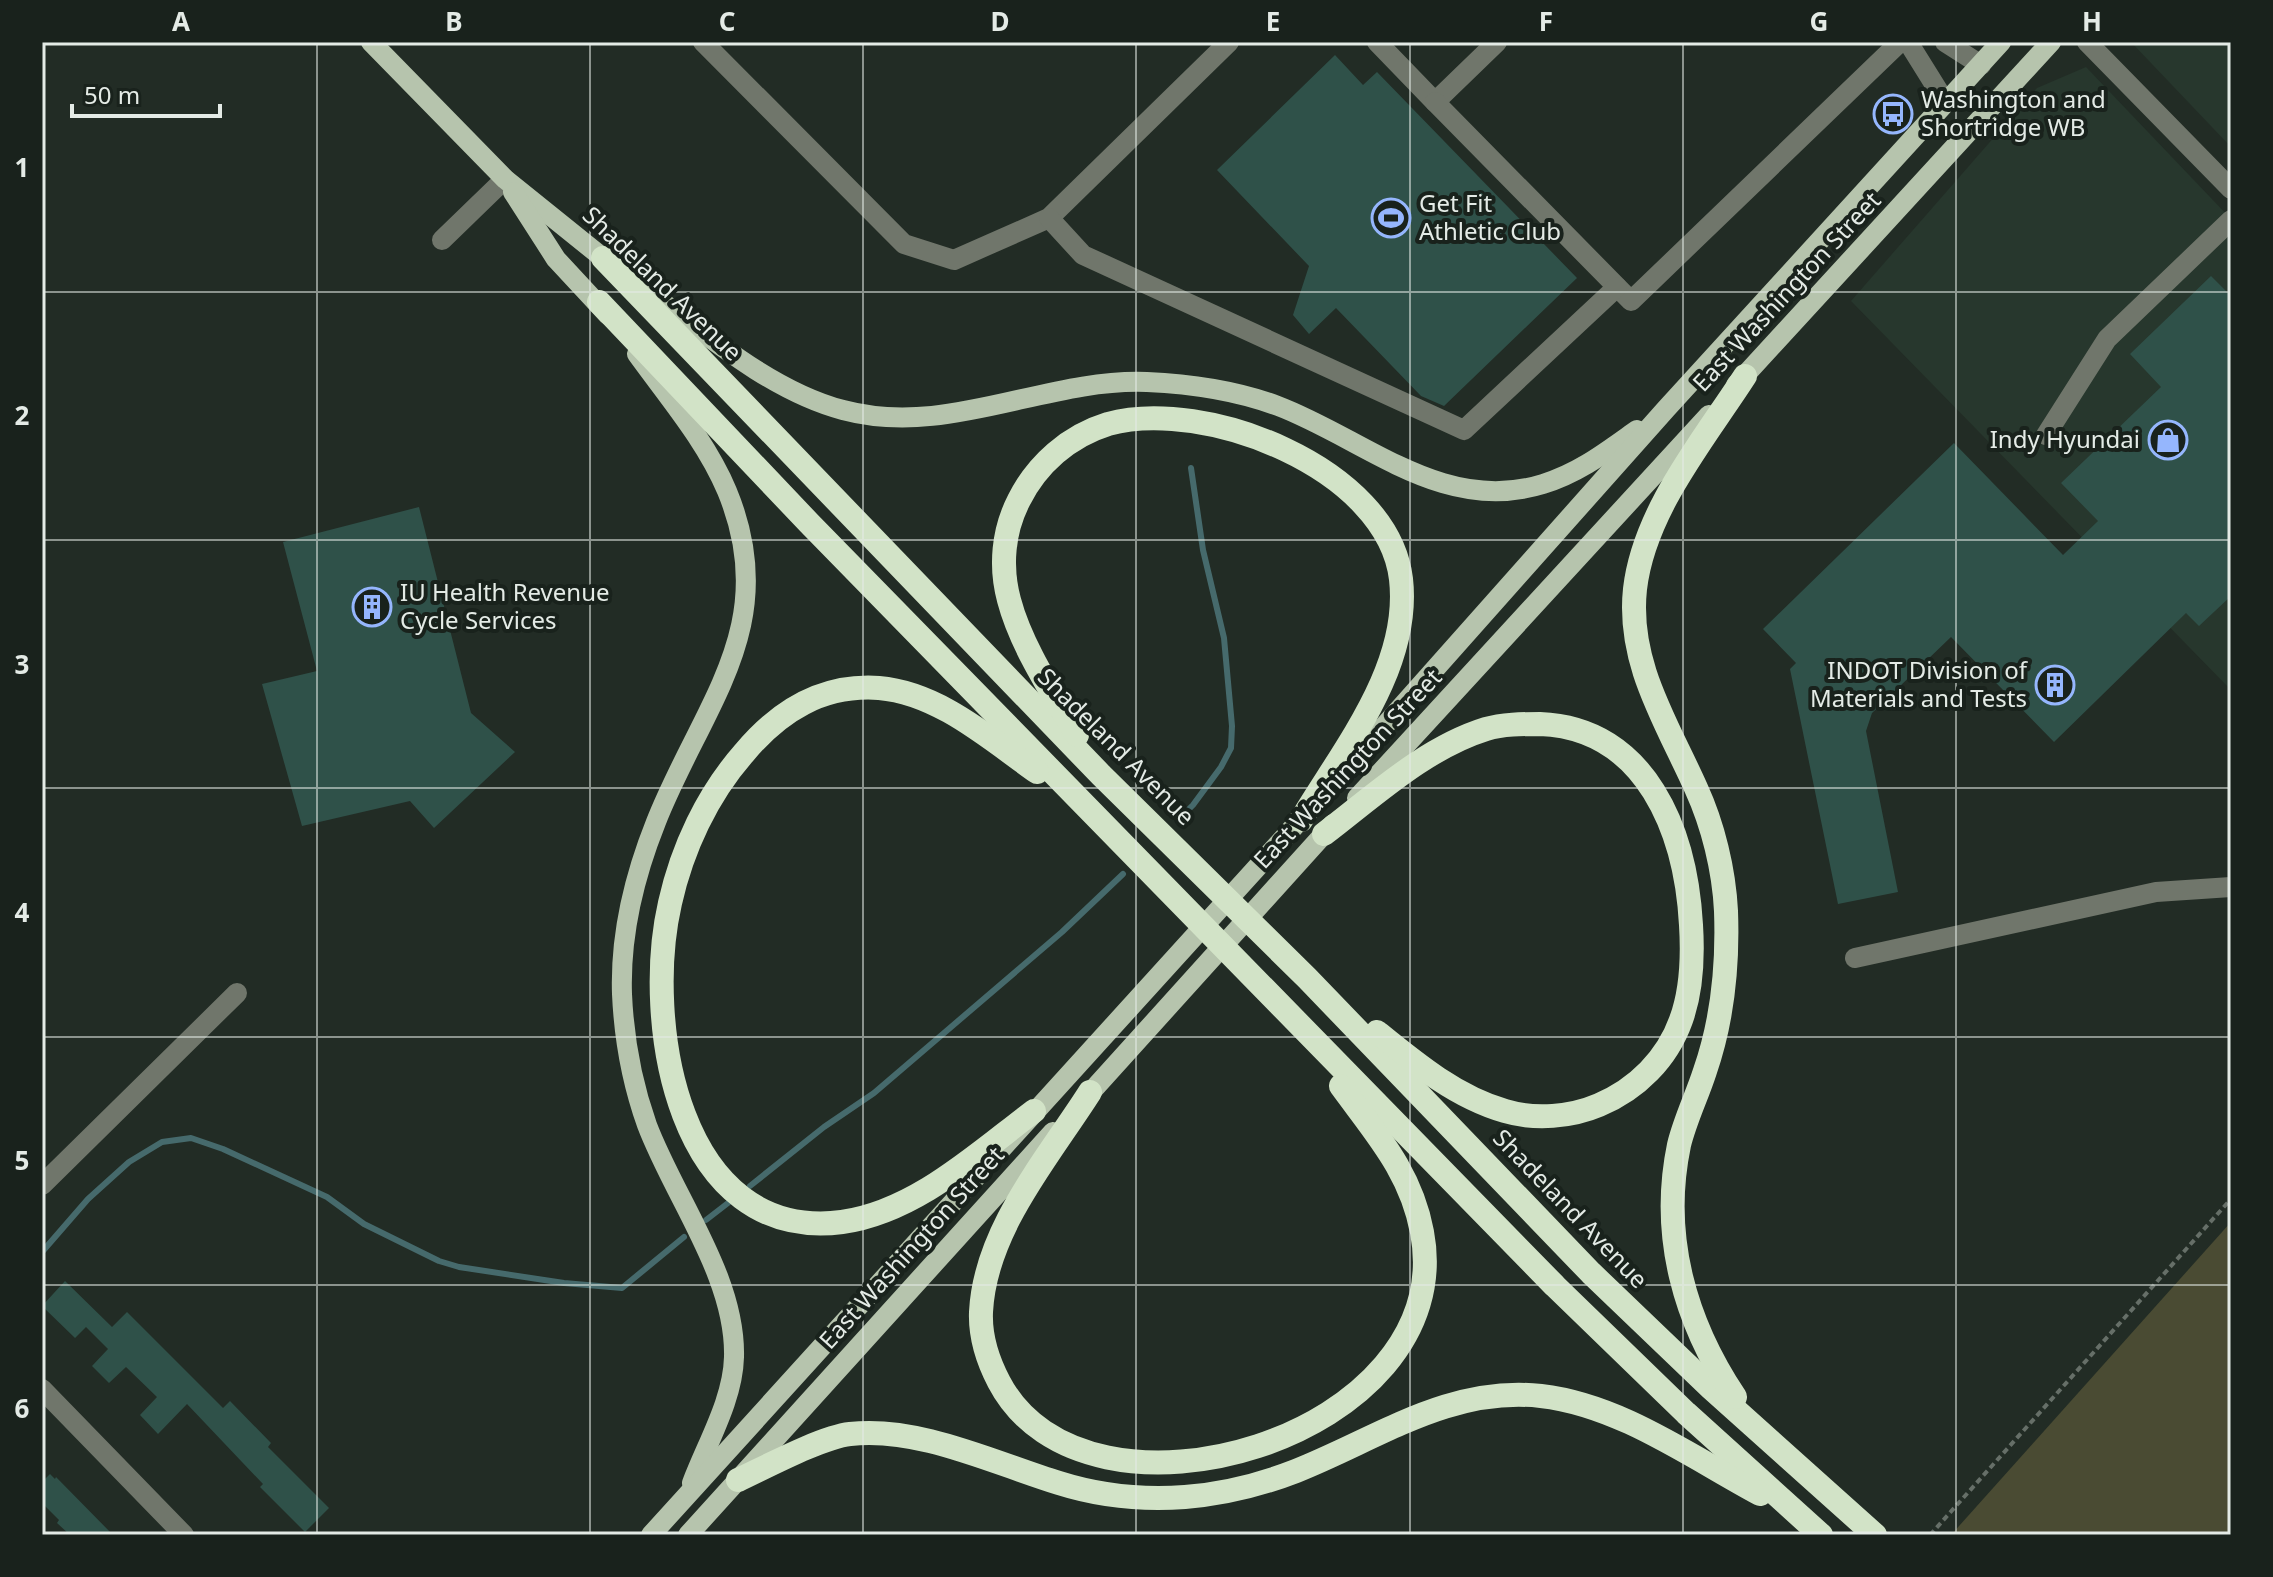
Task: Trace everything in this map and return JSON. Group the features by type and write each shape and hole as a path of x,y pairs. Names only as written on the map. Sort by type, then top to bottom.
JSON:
{"highway":[{"name":"Shadeland Avenue","path":"603,258 1101,775 1307,978 1591,1273 1765,1438 1875,1535"},
{"path":"599,302 809,523 1607,1338 1788,1509 1821,1535"},
{"path":"1745,376 1652,525 1638,571 1634,618 1637,649 1646,679 1706,813 1718,857 1726,910 1726,974 1720,1019 1678,1153 1672,1208 1677,1265 1689,1309 1712,1360 1765,1438"},
{"path":"1101,775 1052,691 1014,615 1008,598 1004,567 1008,527 1014,509 1032,478 1049,457 1083,434 1130,420 1175,420 1216,426 1276,445 1335,479 1361,500 1378,520 1397,561 1401,579 1400,617 1392,657 1370,706 1301,820"},
{"path":"1034,1111 950,1174 909,1199 880,1211 844,1222 821,1223 768,1211 736,1192 717,1174 695,1143 685,1118 669,1066 664,1030 661,971 665,931 683,861 715,791 767,727 796,705 812,698 842,690 879,688 914,697 968,722 1085,805"},
{"path":"1307,978 1436,1077 1466,1095 1503,1111 1530,1116 1588,1110 1617,1097 1635,1084 1666,1051 1680,1023 1690,987 1691,910 1686,875 1670,823 1661,802 1638,769 1590,734 1550,725 1487,728 1430,756 1324,834"},
{"path":"1090,1092 1021,1199 991,1266 984,1290 982,1322 988,1357 997,1378 1020,1412 1040,1430 1059,1442 1093,1455 1173,1462 1217,1456 1261,1445 1323,1418 1374,1380 1393,1357 1413,1322 1422,1293 1425,1266 1419,1217 1398,1163 1295,1022"},
{"path":"738,1480 845,1434 882,1432 918,1437 1097,1493 1151,1498 1206,1495 1260,1484 1441,1406 1486,1397 1522,1395 1567,1401 1602,1412 1653,1435 1788,1509"}],"main road":[{"path":"371,42 505,179 556,259 599,302 691,428 715,467 737,518 745,563 743,618 735,655 646,847 627,917 623,963 625,1036 641,1107 722,1285 733,1330 734,1358 728,1392 688,1494"},
{"name":"East Washington Street","path":"651,1535 1301,820 1666,409 2001,42"},
{"name":"East Washington Street","path":"688,1535 1324,834 2051,42"},
{"name":"Shadeland Avenue","path":"505,179 603,258"},
{"path":"603,258 716,342 776,381 835,408 889,419 935,417 1090,387 1135,382 1181,383 1245,395 1280,407 1426,479 1461,489 1497,492 1541,485 1583,468 1666,409"}],"street":[{"path":"703,42 904,244 954,260 1049,218 1229,42"},
{"path":"1377,42 1631,301 1900,42"},
{"path":"1435,102 1497,42"},
{"path":"1908,42 1946,103"},
{"path":"1945,42 1981,65"},
{"path":"2087,42 2231,188"},
{"path":"442,240 505,179"},
{"path":"1049,218 1083,255 1464,430 1617,287"},
{"path":"2046,435 2107,339 2231,220"},
{"path":"1855,958 2141,895 2231,887"},
{"path":"42,1185 237,993"},
{"path":"42,1389 184,1535"}],"path":[{"path":"1930,1535 2231,1199"}],"shaded area":[{"path":"2131,42 2231,42 2231,147"},
{"path":"2086,67 2231,219 2231,690 1851,301 2037,88"},
{"path":"2231,1222 2231,1535 1951,1535"}],"building":[{"name":"Get Fit Athletic Club","path":"1335,55 1363,85 1377,72 1577,278 1444,406 1421,396 1336,308 1309,334 1293,315 1309,266 1217,170"},
{"name":"INDOT Division of Materials and Tests","path":"2211,276 2231,296 2231,596 2199,626 2186,613 2054,742 1951,637 1872,713 1866,731 1898,892 1838,904 1790,669 1796,663 1763,629 1954,443 2063,555 2098,521 2061,483 2161,387 2130,354"},
{"name":"IU Health Revenue Cycle Services","path":"419,507 471,713 515,752 434,828 410,801 302,826 262,684 317,671 283,542"},
{"path":"65,1281 112,1327 127,1312 223,1408 230,1401 271,1443 268,1447 329,1508 305,1532 260,1487 263,1484 187,1404 158,1434 140,1415 157,1397 126,1367 109,1383 92,1366 108,1349 86,1327 75,1338 42,1306"},
{"path":"50,1474 113,1535 70,1535 57,1523 59,1520 42,1503 42,1482"}],"waterway":[{"path":"1178,820 1221,767 1231,748 1232,726 1224,638 1203,550 1191,468"},
{"path":"750,1186 824,1127 874,1093 1062,932 1123,874"},
{"path":"42,1252 88,1199 129,1162 162,1142 191,1138 223,1149 327,1197 364,1224 439,1261 459,1267 564,1283 622,1288 684,1237"},
{"path":"706,1220 728,1203"}],"place":[{"name":"Washington and Shortridge WB","path":"1893,114"},
{"name":"Get Fit Athletic Club","path":"1391,218"},
{"name":"Indy Hyundai","path":"2168,440"},
{"name":"IU Health Revenue Cycle Services","path":"372,607"},
{"name":"INDOT Division of Materials and Tests","path":"2055,685"}]}
